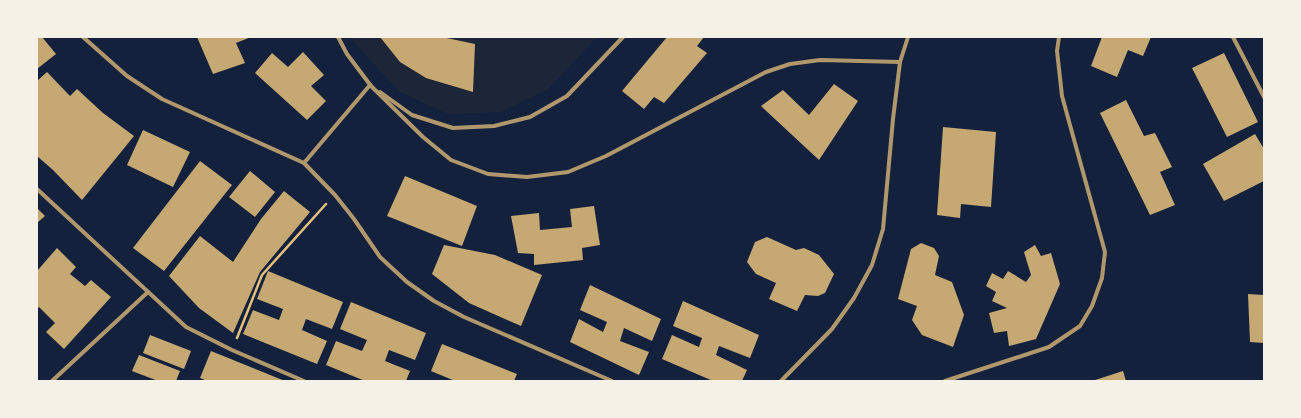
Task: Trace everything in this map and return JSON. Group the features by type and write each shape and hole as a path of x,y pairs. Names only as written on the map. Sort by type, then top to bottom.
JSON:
{"street":[{"path":"83,37 127,76 162,99 245,135 304,163 335,195 354,219 380,257 407,282 434,301 464,317 612,381"},
{"path":"338,37 347,54 370,85 423,137 451,160 488,174 528,177 568,172 606,156 766,72 790,64 820,60 900,62"},
{"path":"370,85 412,115 452,128 494,126 530,117 567,96 623,37"},
{"path":"781,381 832,329 854,298 872,265 883,229 900,62 908,37"},
{"path":"945,381 1049,347 1080,326 1092,306 1102,278 1105,252 1062,96 1057,51 1059,37"},
{"path":"1233,37 1264,96"},
{"path":"304,163 370,85"},
{"path":"37,189 186,326 232,350 304,381"},
{"path":"52,381 148,292"}],"path":[{"path":"232,350 262,275 335,195"}],"shaded area":[{"path":"352,37 597,37 548,89 501,112 448,114 400,92 356,45"}],"building":[{"path":"37,37 42,37 56,54 37,69"},
{"path":"197,37 251,37 236,43 245,63 213,74"},
{"path":"380,37 442,37 475,44 473,92 426,78 400,62"},
{"path":"667,37 704,37 697,46 707,53 664,103 654,97 644,109 622,91"},
{"path":"1102,37 1151,37 1143,56 1128,50 1117,77 1091,66"},
{"path":"303,52 324,75 311,86 326,101 307,120 255,73 272,53 288,67"},
{"path":"1224,53 1258,122 1227,137 1192,68"},
{"path":"47,72 70,96 77,89 103,113 134,136 82,200 37,156 37,81"},
{"path":"834,84 858,101 819,160 761,106 783,90 809,115"},
{"path":"1126,100 1144,136 1155,133 1172,167 1160,172 1175,205 1150,215 1100,113"},
{"path":"943,127 996,132 991,207 961,204 960,218 937,215"},
{"path":"143,130 190,152 173,187 127,165"},
{"path":"1255,134 1264,149 1264,181 1224,201 1203,164"},
{"path":"200,161 232,185 164,271 133,248"},
{"path":"250,171 275,192 255,217 229,197"},
{"path":"405,176 477,206 462,246 387,216"},
{"path":"284,191 310,212 260,272 233,333 199,308 169,276 200,236 233,262 261,219"},
{"path":"594,206 600,245 582,248 583,260 534,265 534,254 518,253 511,216 539,213 540,230 572,227 570,209"},
{"path":"37,208 45,216 37,223"},
{"path":"767,237 796,250 804,248 819,255 834,274 825,293 818,296 805,295 797,311 769,299 776,283 756,274 747,262 755,242"},
{"path":"921,243 934,248 939,256 935,275 952,282 964,315 953,347 922,335 912,320 917,306 898,299 911,249"},
{"path":"444,245 495,255 542,275 521,326 469,303 432,274"},
{"path":"1035,245 1041,256 1051,253 1060,284 1036,339 1009,346 1007,331 994,333 989,313 1007,308 992,301 996,292 986,286 992,273 1003,279 1008,271 1026,282 1031,275 1024,252"},
{"path":"57,248 76,267 70,274 85,286 91,280 111,297 64,349 46,332 55,323 39,307 37,309 37,271"},
{"path":"268,271 343,302 332,329 306,319 302,330 327,341 317,364 243,334 253,310 279,320 283,309 257,299"},
{"path":"590,285 661,319 652,341 624,328 620,341 649,352 639,375 570,342 579,319 603,332 607,322 580,310"},
{"path":"1248,294 1264,295 1264,343 1250,342"},
{"path":"683,301 759,335 750,358 719,346 716,355 747,370 742,381 713,381 662,359 672,335 699,347 702,338 673,326"},
{"path":"351,302 426,333 415,360 389,350 385,361 410,371 406,381 365,381 326,365 336,341 362,351 367,340 340,329"},
{"path":"150,335 191,351 184,369 143,353"},
{"path":"442,344 517,374 514,381 455,381 431,371"},
{"path":"211,351 285,381 207,381 200,378"},
{"path":"139,355 180,371 176,381 158,381 132,371"},
{"path":"1123,371 1126,381 1092,381"}]}
